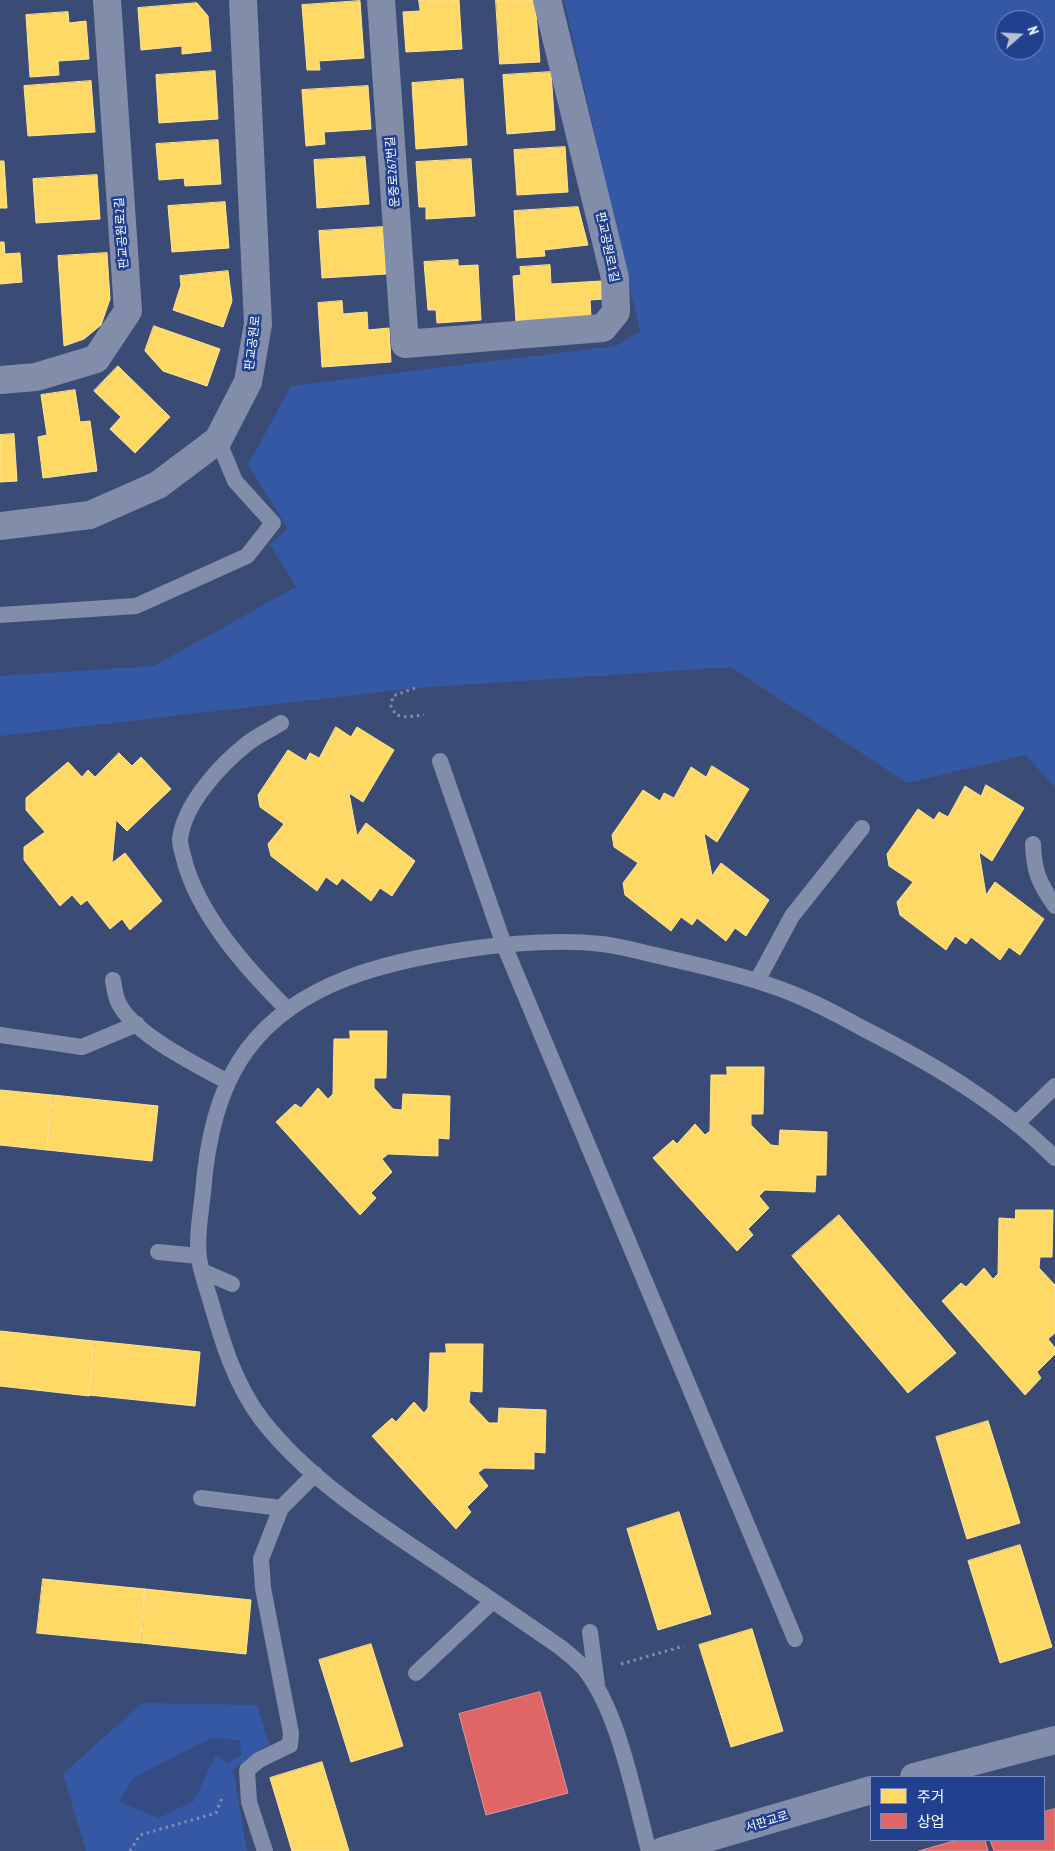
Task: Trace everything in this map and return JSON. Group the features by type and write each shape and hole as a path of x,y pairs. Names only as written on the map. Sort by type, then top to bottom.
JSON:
{"street":[{"name":"판교공원로2길","path":"0,380 36,377 96,359 128,310 106,0"},
{"name":"판교공원로","path":"0,526 90,515 158,485 218,440 248,382 258,324 243,0"},
{"name":"운중로267번길","path":"381,0 405,344"},
{"name":"판교공원로1길","path":"405,344 603,328 616,312 615,278 547,0"},
{"path":"918,1776 1055,1740"},
{"name":"서판교로","path":"663,1851 870,1790"}],"lane":[{"path":"0,615 136,606 246,556 272,523 235,481 218,440"},
{"path":"281,723 249,742 223,765 202,790 187,817 180,841 186,870 207,910 260,982 288,1010"},
{"path":"440,761 504,945 795,1638"},
{"path":"756,981 792,916 862,828"},
{"path":"1032,844 1034,868 1044,890 1055,906"},
{"path":"649,1851 613,1725 598,1690 582,1667 560,1647 364,1514 315,1474 262,1420 240,1386 224,1346 200,1264 205,1168 216,1116 228,1082 247,1050 288,1010 315,993 347,977 422,956 504,945 540,942 606,945 718,970 777,987 835,1013 938,1069 1017,1123 1055,1158"},
{"path":"113,980 117,1000 137,1024 182,1056 228,1082"},
{"path":"0,1035 82,1048 137,1024"},
{"path":"1017,1123 1055,1086"},
{"path":"158,1252 200,1264 232,1284"},
{"path":"265,1851 249,1802 247,1770 259,1760 290,1745 291,1733 263,1588 261,1560 281,1508 315,1474"},
{"path":"201,1498 281,1508"},
{"path":"416,1673 493,1601"},
{"path":"590,1632 598,1690"}],"path":[{"path":"415,688 393,696 391,706 396,715 407,717 424,715"},
{"path":"621,1664 684,1646"},
{"path":"130,1851 140,1835 216,1813 226,1786"}],"shaded area":[{"path":"564,0 1055,0 1055,787 1025,755 907,783 731,667 415,688 0,736 0,676 154,666 296,587 270,545 288,529 248,465 291,386 616,346 640,331"},
{"path":"142,1703 257,1705 269,1744 233,1769 247,1851 86,1851 63,1774"},
{"path":"211,1738 240,1740 241,1755 227,1763 216,1755 194,1801 159,1818 119,1802 133,1778"}],"building: 주거":[{"path":"419,0 459,0 462,49 406,52 403,12 420,11"},
{"path":"496,0 535,0 540,62 500,64"},
{"path":"360,1 364,58 319,61 320,70 307,70 302,5"},
{"path":"197,3 208,16 211,51 182,54 182,46 141,50 138,8"},
{"path":"68,12 69,23 86,21 89,59 58,61 59,75 30,77 26,15"},
{"path":"215,71 218,119 159,123 156,75"},
{"path":"551,72 555,130 507,134 503,75"},
{"path":"463,79 467,145 416,149 412,83"},
{"path":"91,81 95,132 28,136 24,86"},
{"path":"368,86 371,129 324,132 325,144 306,146 302,90"},
{"path":"218,140 221,184 185,186 184,178 159,180 156,144"},
{"path":"565,147 568,192 517,195 514,150"},
{"path":"365,157 369,204 317,208 314,160"},
{"path":"471,159 475,216 426,219 426,207 419,207 416,162"},
{"path":"0,161 4,161 7,208 0,208"},
{"path":"97,175 100,219 36,223 33,179"},
{"path":"225,202 229,248 172,252 168,206"},
{"path":"578,207 588,245 544,250 545,256 517,258 514,211"},
{"path":"383,227 386,274 322,278 319,231"},
{"path":"0,242 4,242 5,254 20,253 22,282 0,284"},
{"path":"107,253 110,299 101,325 84,339 64,346 58,256"},
{"path":"458,260 458,266 478,265 481,320 437,323 436,310 428,310 424,262"},
{"path":"550,265 551,284 602,281 603,299 590,300 591,317 516,322 513,276 521,275 520,267"},
{"path":"228,271 232,301 223,327 173,310 181,285 180,276"},
{"path":"342,301 343,314 367,312 368,330 389,328 391,362 322,367 318,303"},
{"path":"154,326 220,349 207,386 163,371 145,351"},
{"path":"118,366 170,417 135,453 110,429 121,417 94,391"},
{"path":"75,390 80,422 90,421 97,471 43,478 38,437 47,435 41,395"},
{"path":"14,434 17,481 0,482 0,435"},
{"path":"336,727 351,737 357,727 394,750 363,802 349,793 357,836 366,823 415,861 392,896 380,888 371,901 342,878 337,885 326,877 317,891 271,856 268,844 284,824 260,807 258,795 288,750 306,761 310,753 319,758"},
{"path":"119,753 132,766 141,757 171,789 127,831 116,820 112,863 125,853 162,901 130,930 122,919 110,929 87,900 81,905 72,895 60,906 24,860 24,847 45,832 26,810 26,798 68,762 82,777 88,770 95,777"},
{"path":"712,766 749,789 717,842 704,833 712,876 721,863 769,900 746,936 735,928 726,941 697,918 692,925 681,917 671,931 625,895 623,883 638,863 614,847 612,835 643,790 660,801 664,793 674,798 691,767 706,777"},
{"path":"986,785 1024,808 992,861 979,852 986,895 995,882 1044,919 1020,955 1009,947 1000,960 971,937 966,944 955,936 946,950 900,915 897,902 913,882 889,866 887,854 918,809 934,820 939,812 948,817 965,786 981,796"},
{"path":"350,1031 387,1031 386,1078 374,1078 374,1088 393,1109 402,1110 403,1094 450,1096 449,1139 438,1138 438,1156 388,1154 382,1159 392,1172 371,1193 376,1198 360,1215 276,1122 295,1104 301,1108 318,1088 328,1099 333,1094 334,1039 350,1039"},
{"path":"727,1067 764,1067 763,1114 751,1114 751,1125 771,1145 779,1146 780,1130 827,1132 826,1175 816,1175 815,1192 765,1190 759,1196 769,1208 748,1229 753,1235 737,1251 653,1158 673,1140 677,1144 695,1124 705,1135 710,1131 711,1075 727,1075"},
{"path":"0,1090 52,1095 47,1150 0,1145"},
{"path":"53,1095 158,1106 152,1161 47,1150"},
{"path":"1016,1210 1053,1210 1052,1257 1040,1257 1039,1268 1055,1285 1055,1333 1048,1339 1055,1348 1055,1354 1037,1372 1041,1378 1025,1395 942,1301 961,1283 966,1287 984,1268 993,1279 998,1274 999,1218 1015,1219"},
{"path":"839,1215 956,1353 908,1393 792,1256"},
{"path":"0,1331 94,1341 89,1396 0,1386"},
{"path":"95,1341 200,1352 195,1406 89,1395"},
{"path":"446,1344 483,1344 482,1392 470,1391 469,1402 489,1423 498,1423 499,1408 546,1410 545,1453 534,1452 534,1469 484,1468 478,1473 488,1486 467,1507 471,1512 456,1529 372,1436 392,1418 396,1422 414,1402 424,1413 428,1408 430,1353 446,1353"},
{"path":"988,1421 1020,1523 967,1539 936,1437"},
{"path":"679,1512 711,1614 658,1630 627,1529"},
{"path":"1020,1545 1052,1647 1000,1663 968,1561"},
{"path":"43,1579 145,1589 140,1643 37,1633"},
{"path":"145,1589 251,1600 246,1654 141,1643"},
{"path":"752,1629 783,1731 731,1747 699,1645"},
{"path":"371,1644 403,1746 351,1762 319,1660"},
{"path":"322,1762 349,1851 292,1851 270,1778"}],"building: 상업":[{"path":"540,1692 568,1793 486,1815 459,1714"},
{"path":"1055,1809 1055,1851 994,1851 990,1841 1045,1841 1045,1812"},
{"path":"954,1841 985,1841 988,1851 919,1851"}]}
